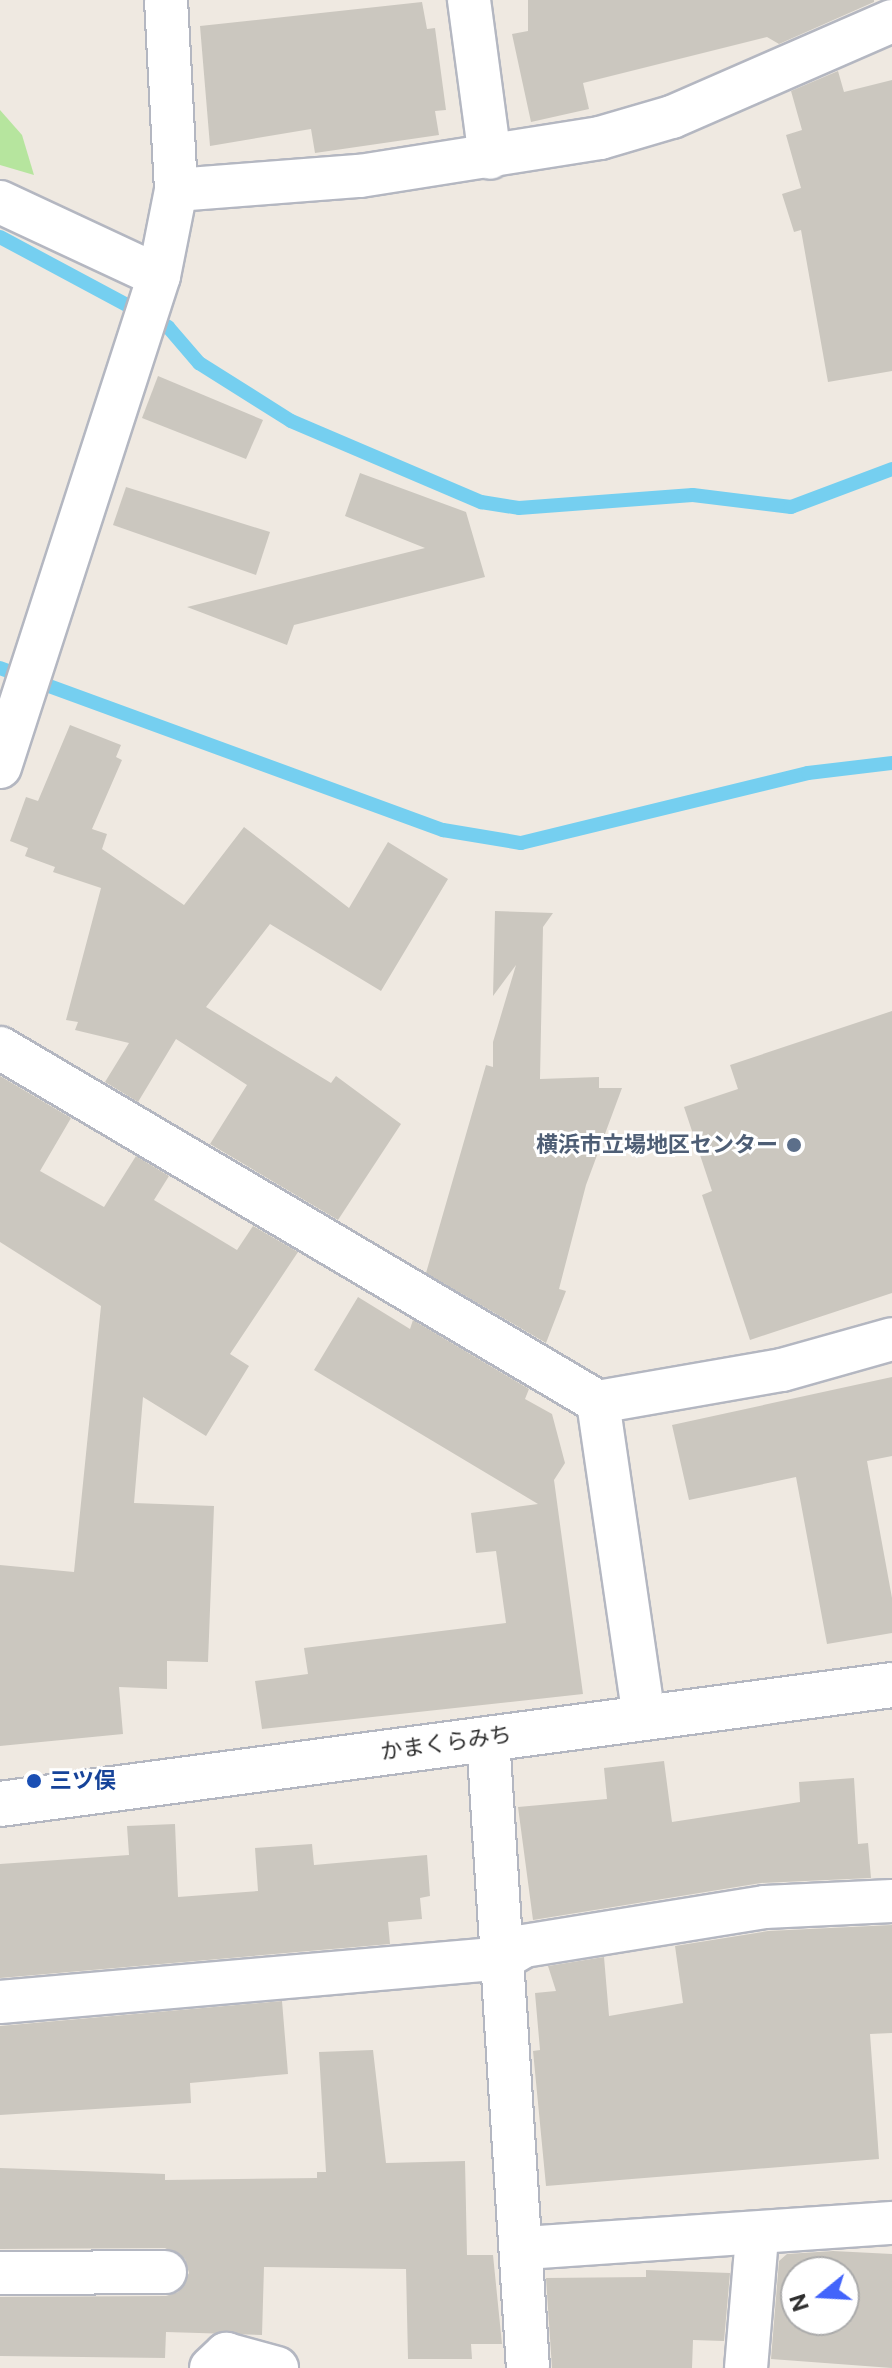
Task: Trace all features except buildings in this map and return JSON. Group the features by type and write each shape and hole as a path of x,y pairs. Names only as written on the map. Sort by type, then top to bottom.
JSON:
{"main road":[{"name":"かまくらみち","path":"0,1804 892,1685"}],"street":[{"path":"0,767 158,280 176,190 167,0"},
{"path":"469,0 490,158"},
{"path":"176,190 360,176 490,158 672,117 892,21"},
{"path":"0,202 158,280"},
{"path":"0,1048 598,1402 782,1370 892,1339"},
{"path":"598,1402 644,1716"},
{"path":"488,1738 524,2248 528,2368"},
{"path":"0,2002 504,1958 524,1946 765,1907 892,1901"},
{"path":"524,2248 757,2236 892,2223"},
{"path":"746,2368 757,2236"},
{"path":"0,2273 165,2272"},
{"path":"211,2368 226,2354 277,2368"}],"green space":[{"path":"0,110 22,135 34,175 0,165"}],"waterway":[{"path":"0,237 168,327 199,363 291,421 481,502 519,508 693,495 791,507 892,469"},
{"path":"0,668 443,830 521,843 808,773 892,763"}],"place":[{"name":"横浜市立場地区センター","path":"794,1145"},
{"name":"三ツ俣","path":"34,1781"}]}
